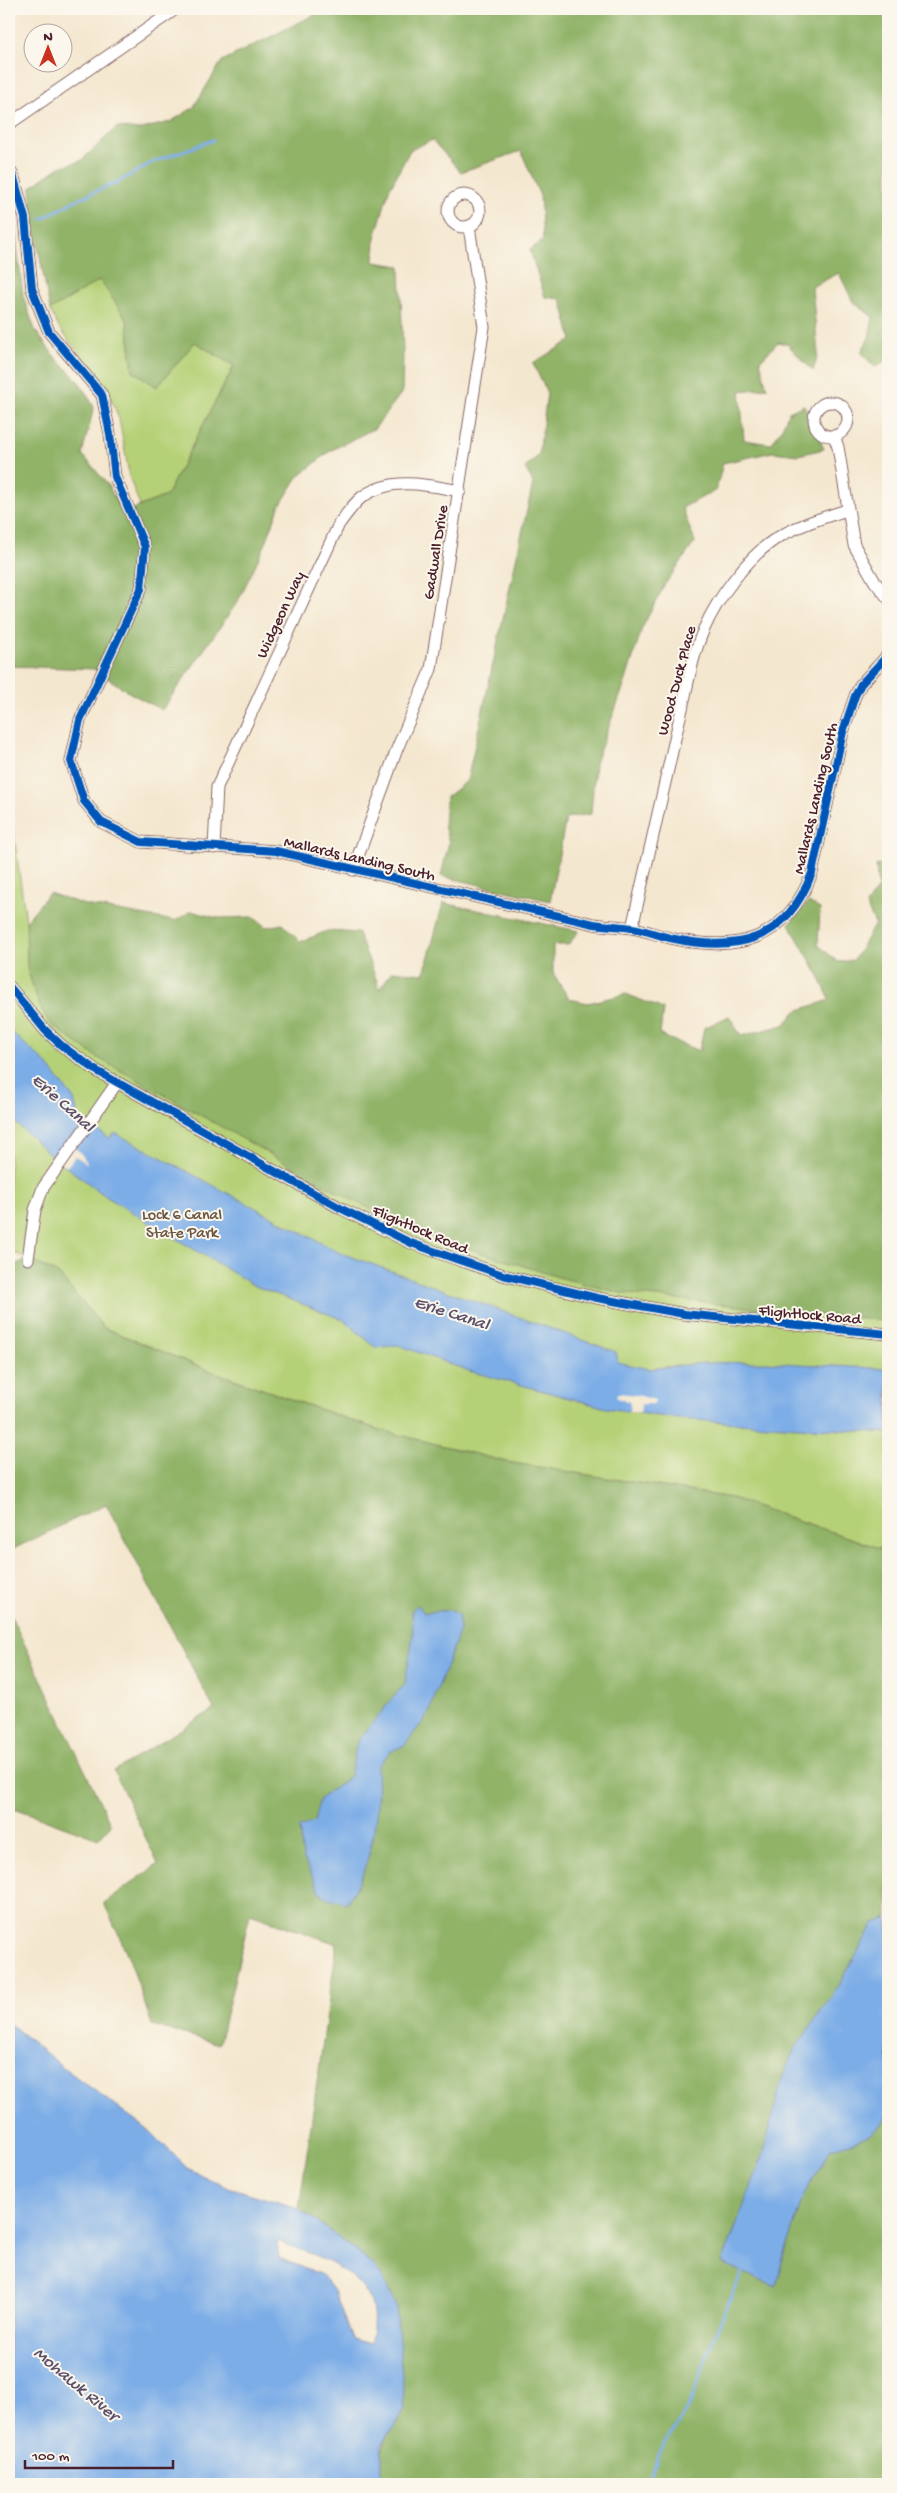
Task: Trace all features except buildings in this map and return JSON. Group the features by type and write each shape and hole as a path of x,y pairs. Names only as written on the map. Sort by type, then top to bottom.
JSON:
{"street":[{"path":"9,124 176,9"},
{"name":"Mallards Landing South","path":"9,169 14,178 25,218 32,290 49,332 102,395 110,434 115,478 145,547 141,589 80,720 71,762 84,801 101,822 142,842 276,852 594,924 632,928 671,938 714,944 736,944 770,931 788,916 798,904 812,873 843,732 855,696 866,678 888,655"},
{"name":"Gadwall Drive","path":"353,870 397,749 431,668 484,327 469,226"},
{"path":"834,436 838,447 854,545 875,582 888,598"},
{"name":"Widgeon Way","path":"214,848 217,787 339,524 360,498 379,488 403,483 460,491"},
{"name":"Wood Duck Place","path":"632,928 665,780 704,629 738,576 750,561 773,541 810,523 847,510"},
{"name":"Flightlock Road","path":"9,986 45,1030 62,1046 116,1084 342,1209 411,1243 484,1269 597,1298 684,1314 888,1334"},
{"path":"28,1260 35,1210 43,1188 116,1084"}],"green space":[{"path":"326,9 888,9 888,359 875,367 861,352 869,338 873,317 853,302 839,273 812,287 818,354 813,371 787,344 778,342 760,361 767,388 740,391 744,440 771,444 781,430 789,412 804,405 824,449 798,455 773,452 723,463 716,490 682,508 695,542 665,584 642,628 625,683 595,763 591,814 566,818 550,901 441,876 449,842 444,826 446,797 467,781 533,483 525,468 539,455 547,393 533,363 572,340 561,299 545,297 530,250 543,240 540,196 521,151 461,172 432,140 410,150 389,190 375,238 374,262 400,266 403,354 402,392 375,428 330,451 298,477 279,507 265,545 238,601 162,710 130,693 94,669 9,666 10,619 15,600 9,591 9,199 13,212 23,296 35,330 55,357 80,383 94,407 82,454 108,485 123,513 166,496 234,366 195,342 157,387 133,371 127,320 100,280 50,310 32,215 31,187 60,167 81,161 117,127 138,130 170,122 193,108 222,61"},
{"path":"100,279 127,320 133,371 157,386 195,342 234,366 166,496 140,506 130,479 119,419 110,395 58,326 50,310"},
{"name":"Lock 6 Canal State Park","path":"9,617 10,808 35,984 888,1287 888,1551 732,1498 507,1462 376,1429 208,1370 104,1328 58,1274 9,1250"},
{"path":"888,861 888,1321 620,1293 558,1277 435,1238 354,1201 98,1058 50,1024 40,1007 27,969 26,921 49,893 85,905 175,921 191,911 217,918 253,917 266,927 283,924 300,942 327,931 358,933 380,989 392,971 424,974 443,903 579,931 568,945 553,945 553,973 569,999 588,1003 626,994 663,1009 660,1035 699,1051 704,1028 729,1016 741,1036 784,1025 796,1011 830,1000 817,972 789,924 808,902 820,909 818,945 838,962 854,960 875,924 866,905 878,888 876,866"},
{"path":"28,1259 58,1274 104,1328 208,1370 376,1429 507,1462 732,1498 888,1551 888,2484 386,2484 382,2473 381,2453 388,2435 405,2409 372,2263 299,2208 337,1944 250,1914 219,2044 152,2025 129,1958 104,1903 158,1864 114,1771 214,1709 106,1504 9,1551 9,1267"},
{"path":"9,1612 111,1825 98,1839 20,1810 9,1810"}],"water":[{"name":"Erie Canal","path":"9,1030 45,1062 74,1099 78,1117 109,1138 115,1133 338,1252 616,1352 618,1362 648,1369 703,1363 764,1362 888,1369 888,1433 679,1419 606,1408 469,1371 398,1345 376,1348 344,1320 255,1286 107,1197 54,1158 9,1117"},
{"path":"417,1605 425,1613 450,1610 458,1615 460,1630 428,1715 405,1745 390,1752 377,1766 376,1819 373,1838 363,1873 346,1903 322,1896 303,1857 299,1828 314,1822 320,1799 350,1776 357,1742 405,1683 413,1636 412,1610"},
{"path":"888,1918 888,2115 870,2135 831,2148 803,2197 775,2287 722,2263 763,2155 781,2081 794,2050 836,1990 874,1923"},
{"name":"Mohawk River","path":"9,2023 68,2071 151,2132 187,2168 224,2186 299,2208 372,2263 383,2278 396,2307 405,2409 382,2445 382,2475 386,2484 9,2484","holes":["277,2241 314,2255 338,2267 359,2284 367,2294 372,2306 373,2325 370,2344 352,2339 334,2291 322,2275 279,2258"]}],"pier":[{"path":"66,1142 80,1152 88,1164 75,1156 67,1167 54,1158"},
{"path":"618,1393 637,1395 655,1400 654,1404 641,1404 640,1413 629,1412 630,1402 617,1398 616,1395"}],"waterway":[{"path":"42,219 78,199 120,181 153,162 213,140"},
{"path":"647,2484 658,2454 689,2407 713,2339 742,2272"}],"cycle path":[{"path":"9,169 14,178 25,218 32,289 49,332 102,395 110,434 115,477 145,547 141,589 80,720 71,761 84,801 101,822 141,842 276,851 594,924 627,927 694,942 717,944 738,942 756,937 773,928 788,914 801,896 812,873 843,732 855,696 861,684 888,655"},
{"path":"9,986 45,1030 62,1046 97,1071 342,1209 411,1243 503,1275 597,1298 684,1314 888,1334"}]}
